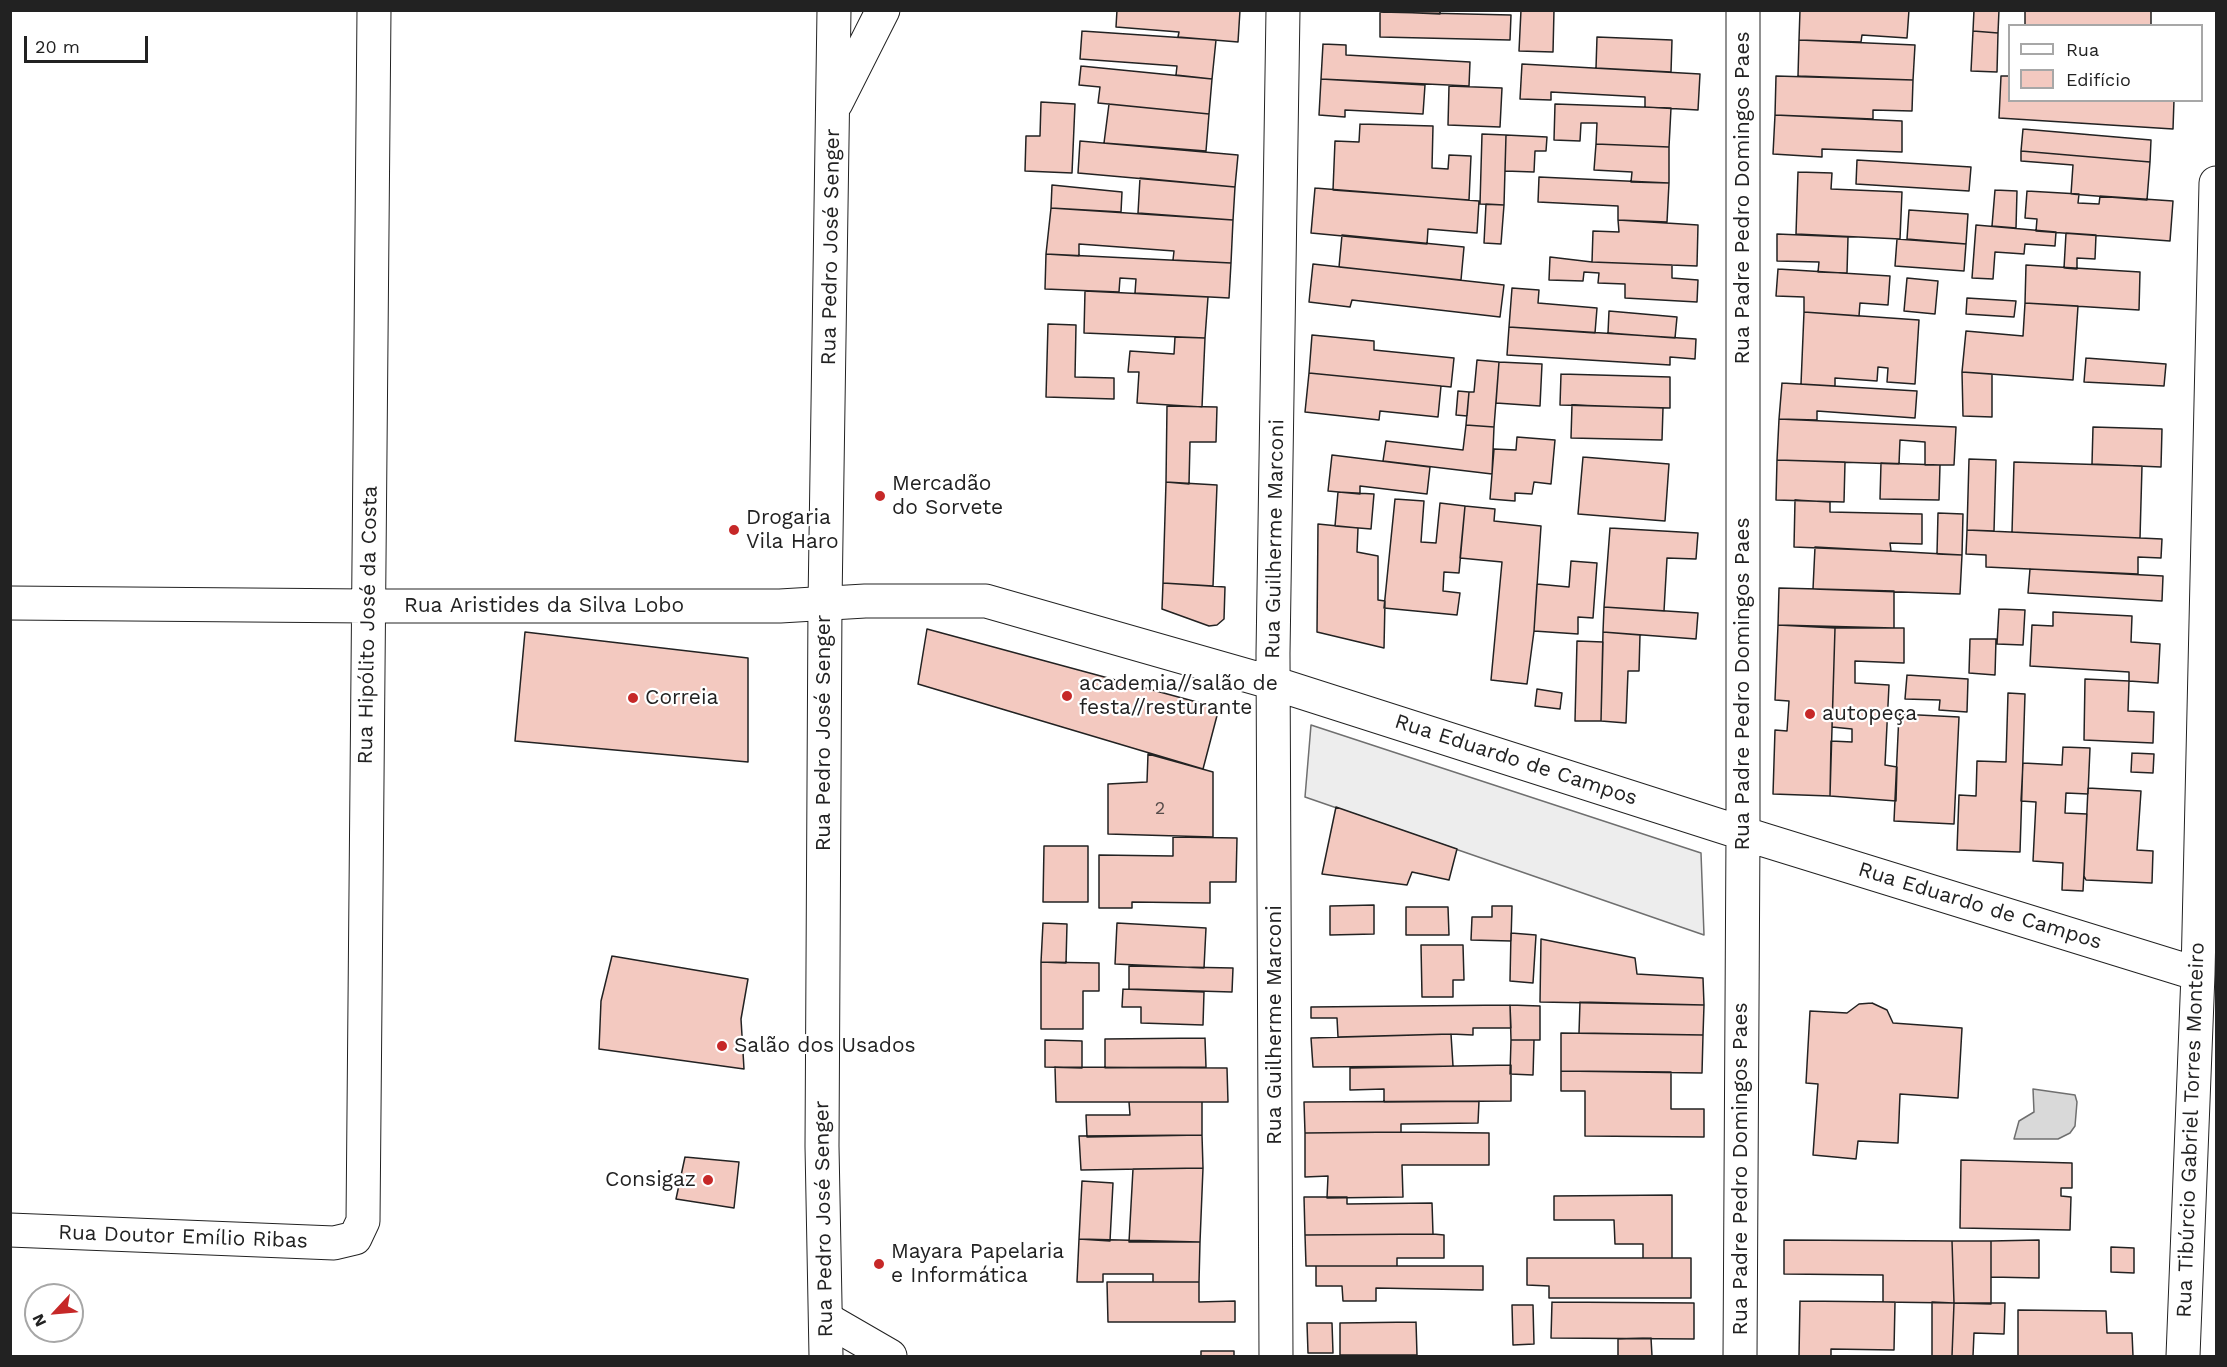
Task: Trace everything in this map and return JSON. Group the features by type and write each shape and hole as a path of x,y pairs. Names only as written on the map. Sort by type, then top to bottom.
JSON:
{"street":[{"name":"Rua Hipólito José da Costa","path":"355,1238 363,1221 374,10"},
{"name":"Rua Pedro José Senger","path":"826,1356 822,1146 825,603 834,10"},
{"name":"Rua Pedro José Senger","path":"833,110 883,10"},
{"name":"Rua Guilherme Marconi","path":"1275,1356 1273,683 1283,10"},
{"name":"Rua Padre Pedro Domingos Paes","path":"1740,1356 1743,832 1743,10"},
{"name":"Rua Tibúrcio Gabriel Torres Monteiro","path":"2183,1356 2198,974 2217,183"},
{"name":"Rua Eduardo de Campos","path":"825,603 986,601 1273,683 2198,974"},
{"name":"Rua Aristides da Silva Lobo","path":"10,603 367,606 780,606 825,603"},
{"name":"Rua Doutor Emílio Ribas","path":"10,1230 334,1243 355,1238"},
{"path":"826,1319 890,1356"}],"shaded area":[{"path":"1311,725 1701,853 1704,935 1305,797"},
{"path":"2033,1089 2075,1095 2077,1102 2075,1126 2070,1133 2058,1139 2014,1139 2019,1121 2034,1112"}],"building":[{"path":"1117,10 1240,10 1238,42 1178,37 1179,32 1116,27"},
{"path":"1351,10 1440,10 1440,14"},
{"path":"1521,10 1554,10 1553,52 1519,51"},
{"path":"1800,10 1909,10 1907,38 1862,35 1861,42 1799,40"},
{"path":"1974,10 1999,10 1998,33 1973,31"},
{"path":"2025,10 2151,10 2151,24 2025,24"},
{"path":"1380,12 1511,15 1510,40 1380,37"},
{"path":"1082,31 1216,40 1212,79 1176,75 1177,66 1080,59"},
{"path":"1973,31 1998,33 1997,72 1971,71"},
{"path":"1597,37 1672,40 1671,72 1596,68"},
{"path":"1799,40 1915,45 1913,80 1798,76"},
{"path":"1323,44 1346,45 1346,55 1470,62 1469,86 1321,79"},
{"path":"1522,64 1700,74 1698,110 1645,107 1645,97 1551,92 1551,100 1520,99"},
{"path":"1081,66 1212,79 1209,114 1098,103 1100,87 1079,85"},
{"path":"1776,76 1913,80 1912,111 1873,110 1873,119 1775,115"},
{"path":"2001,76 2008,76 2008,102 2174,102 2173,129 1999,118"},
{"path":"1321,79 1425,85 1423,114 1345,110 1345,117 1319,115"},
{"path":"1449,86 1502,88 1500,127 1448,125"},
{"path":"1041,102 1075,104 1072,173 1025,171 1026,136 1040,136"},
{"path":"1109,104 1209,114 1206,151 1104,143"},
{"path":"1555,104 1671,108 1669,147 1596,144 1597,123 1581,123 1580,141 1554,140"},
{"path":"1775,115 1902,121 1902,152 1822,149 1822,157 1773,154"},
{"path":"1360,124 1433,126 1432,168 1448,169 1449,155 1471,156 1469,200 1333,190 1335,141 1359,142"},
{"path":"2023,129 2151,140 2150,162 2021,151"},
{"path":"1482,134 1506,135 1504,205 1480,204"},
{"path":"1506,135 1547,137 1546,151 1535,151 1534,172 1505,171"},
{"path":"1080,141 1238,155 1235,187 1078,173"},
{"path":"1596,144 1669,147 1669,183 1631,182 1632,172 1594,170"},
{"path":"2021,151 2150,162 2147,200 2071,194 2073,165 2021,161"},
{"path":"1857,160 1971,167 1969,191 1856,184"},
{"path":"1798,172 1832,173 1831,189 1902,192 1900,239 1796,234"},
{"path":"1539,177 1669,183 1667,222 1618,220 1618,206 1538,202"},
{"path":"1140,178 1235,187 1233,220 1138,213"},
{"path":"1052,185 1122,192 1121,212 1051,208"},
{"path":"1315,188 1479,201 1477,233 1428,229 1427,244 1311,233"},
{"path":"1995,190 2017,191 2016,228 1992,226"},
{"path":"2027,191 2079,194 2078,203 2099,204 2100,196 2173,201 2170,241 2036,231 2037,219 2025,218"},
{"path":"1486,204 1504,205 1501,244 1484,243"},
{"path":"1051,208 1233,220 1231,263 1173,260 1174,251 1079,244 1079,256 1046,254"},
{"path":"1909,210 1968,214 1966,244 1907,239"},
{"path":"1618,220 1698,225 1697,266 1592,262 1593,231 1619,232"},
{"path":"1976,225 2056,232 2055,246 2025,244 2024,254 1995,252 1993,279 1972,278"},
{"path":"2066,233 2096,235 2095,259 2077,258 2077,269 2064,268"},
{"path":"1777,234 1848,237 1847,273 1818,272 1819,262 1777,261"},
{"path":"1342,235 1464,247 1461,280 1339,267"},
{"path":"1897,239 1966,244 1964,271 1895,266"},
{"path":"1046,254 1231,263 1229,298 1135,293 1136,279 1120,278 1119,292 1045,289"},
{"path":"1550,257 1592,262 1672,265 1672,278 1698,280 1697,302 1625,298 1625,284 1598,283 1599,273 1584,272 1583,281 1549,280"},
{"path":"1313,264 1504,285 1500,317 1352,300 1350,307 1309,302"},
{"path":"2026,265 2140,272 2139,310 2025,303"},
{"path":"1778,269 1890,276 1888,305 1860,303 1859,316 1804,312 1804,297 1776,296"},
{"path":"1907,278 1938,281 1935,314 1904,311"},
{"path":"1512,288 1539,290 1538,303 1597,308 1595,333 1509,327"},
{"path":"1085,291 1208,297 1205,338 1084,333"},
{"path":"1967,298 2016,301 2014,317 1966,314"},
{"path":"2025,303 2078,306 2073,380 1962,372 1966,331 2023,336"},
{"path":"1609,311 1677,317 1675,338 1608,333"},
{"path":"1804,312 1919,320 1915,384 1887,382 1888,368 1878,367 1877,381 1835,378 1835,386 1801,384"},
{"path":"1048,324 1076,325 1075,377 1114,378 1114,399 1046,397"},
{"path":"1509,327 1696,339 1695,359 1670,357 1670,365 1507,355"},
{"path":"1312,335 1374,341 1374,350 1454,358 1451,387 1309,373"},
{"path":"1175,337 1205,338 1202,407 1137,403 1139,372 1128,372 1130,351 1174,354"},
{"path":"2086,358 2166,364 2164,386 2084,382"},
{"path":"1477,360 1499,362 1494,427 1466,425 1469,392 1474,392"},
{"path":"1499,362 1542,364 1540,406 1496,403"},
{"path":"1962,372 1992,374 1992,417 1963,416"},
{"path":"1309,373 1441,386 1438,417 1380,411 1379,420 1305,412"},
{"path":"1561,374 1670,377 1670,408 1560,405"},
{"path":"1782,383 1917,391 1915,418 1817,411 1817,420 1779,419"},
{"path":"1458,391 1469,392 1467,416 1456,415"},
{"path":"1572,405 1663,408 1662,440 1571,438"},
{"path":"1167,406 1217,407 1216,442 1190,442 1189,484 1166,482"},
{"path":"1779,419 1956,427 1954,465 1925,465 1925,442 1900,440 1899,464 1777,460"},
{"path":"1466,425 1494,427 1492,474 1383,461 1386,441 1463,450"},
{"path":"2093,427 2162,429 2161,467 2092,464"},
{"path":"1517,437 1555,440 1551,484 1534,482 1532,494 1515,493 1515,501 1490,499 1494,449 1516,450"},
{"path":"1332,455 1430,467 1427,494 1360,486 1360,494 1328,491"},
{"path":"1583,457 1669,464 1665,521 1578,514"},
{"path":"1969,459 1996,460 1994,531 1967,530"},
{"path":"1777,460 1845,462 1844,502 1776,500"},
{"path":"2014,462 2142,466 2140,538 2012,532"},
{"path":"1881,463 1940,465 1939,500 1880,499"},
{"path":"1166,482 1217,485 1213,586 1163,583"},
{"path":"1338,492 1374,494 1371,529 1335,526"},
{"path":"1395,499 1424,501 1421,542 1436,543 1440,503 1465,506 1459,573 1444,572 1443,591 1460,593 1457,615 1384,608"},
{"path":"1795,500 1830,502 1830,512 1922,514 1922,544 1890,543 1891,551 1794,547"},
{"path":"1465,506 1495,509 1494,521 1541,526 1534,631 1527,684 1491,680 1502,562 1460,558"},
{"path":"1938,513 1963,514 1962,555 1937,554"},
{"path":"1318,524 1358,528 1357,552 1378,556 1378,600 1385,601 1384,648 1317,632"},
{"path":"1610,528 1698,533 1696,559 1667,558 1664,611 1604,607"},
{"path":"1967,530 2162,539 2161,558 2138,557 2138,574 1986,567 1986,555 1966,554"},
{"path":"1815,547 1962,555 1960,594 1813,589"},
{"path":"1571,561 1597,563 1593,618 1578,617 1578,634 1534,631 1537,584 1569,587"},
{"path":"2030,569 2163,576 2162,601 2028,593"},
{"path":"1163,583 1225,587 1224,619 1217,625 1209,626 1162,609"},
{"path":"1779,588 1894,591 1894,628 1778,625"},
{"path":"1604,607 1698,613 1696,639 1603,632"},
{"path":"1999,609 2025,610 2023,645 1997,644"},
{"path":"2053,612 2132,616 2131,642 2160,644 2158,683 2129,681 2129,672 2030,666 2032,625 2053,626"},
{"name":"autopeça","path":"1778,625 1835,628 1830,796 1773,794 1775,730 1787,731 1789,701 1775,700"},
{"path":"1835,628 1904,628 1904,663 1855,661 1855,683 1889,685 1885,765 1897,767 1896,801 1830,796 1831,741 1852,742 1852,729 1832,727"},
{"name":"academia//salão de festa//resturante","path":"927,629 1219,708 1203,769 918,684"},
{"path":"525,632 748,658 748,762 515,741"},
{"path":"1603,632 1640,635 1639,671 1628,671 1626,723 1601,721"},
{"path":"1970,639 1996,639 1995,675 1969,673"},
{"path":"1577,641 1603,642 1601,721 1575,721"},
{"path":"1907,675 1968,679 1967,712 1939,710 1940,700 1905,699"},
{"path":"2085,679 2129,681 2128,711 2154,712 2153,743 2084,740"},
{"path":"1537,689 1562,693 1560,709 1535,706"},
{"path":"2008,693 2025,694 2020,852 1957,850 1959,795 1976,796 1977,761 2006,762"},
{"path":"1899,714 1959,717 1954,824 1894,821"},
{"path":"2063,747 2090,748 2088,794 2066,793 2065,813 2087,814 2083,891 2062,890 2063,863 2033,861 2036,802 2021,801 2023,763 2062,765"},
{"path":"2132,753 2154,754 2153,773 2131,772"},
{"path":"1148,754 1213,772 1213,837 1108,834 1108,784 1147,782"},
{"path":"2088,788 2141,791 2137,850 2153,851 2152,883 2086,880 2084,876"},
{"path":"1336,807 1457,849 1449,880 1412,872 1407,885 1322,874"},
{"path":"1173,837 1237,838 1236,882 1210,882 1210,903 1132,902 1132,908 1099,908 1099,855 1173,856"},
{"path":"1044,846 1088,846 1088,902 1043,902"},
{"path":"1374,905 1374,934 1330,935 1330,906"},
{"path":"1492,906 1512,906 1511,941 1471,940 1472,917 1492,917"},
{"path":"1406,907 1448,907 1449,935 1406,935"},
{"path":"1043,923 1067,924 1066,963 1041,962"},
{"path":"1117,923 1206,928 1204,968 1115,964"},
{"path":"1511,933 1536,935 1533,983 1510,981"},
{"path":"1541,939 1635,958 1637,974 1703,978 1704,1005 1540,1002"},
{"path":"1421,945 1463,945 1464,980 1453,980 1453,997 1422,997"},
{"path":"612,956 748,979 741,1019 744,1069 599,1049 601,1001"},
{"path":"1041,962 1099,963 1099,991 1083,991 1083,1029 1041,1029"},
{"path":"1129,966 1233,968 1232,992 1129,989"},
{"path":"1123,989 1204,992 1203,1025 1141,1023 1141,1007 1122,1007"},
{"path":"1580,1002 1704,1005 1703,1035 1579,1033"},
{"path":"1872,1003 1887,1010 1893,1023 1962,1028 1958,1098 1900,1094 1898,1143 1858,1141 1856,1159 1813,1155 1818,1084 1806,1083 1810,1011 1847,1013 1859,1004"},
{"path":"1510,1005 1540,1006 1540,1040 1511,1040"},
{"path":"1510,1005 1511,1028 1473,1028 1473,1035 1338,1037 1337,1018 1311,1018 1311,1007"},
{"path":"1561,1033 1703,1035 1702,1073 1561,1071"},
{"path":"1451,1034 1453,1066 1313,1067 1311,1038"},
{"path":"1205,1038 1206,1067 1105,1068 1105,1039"},
{"path":"1045,1040 1082,1041 1082,1068 1045,1067"},
{"path":"1511,1040 1534,1040 1533,1075 1510,1074"},
{"path":"1511,1065 1511,1101 1384,1102 1384,1089 1350,1090 1350,1068"},
{"path":"1055,1067 1227,1068 1228,1102 1056,1102"},
{"path":"1561,1071 1671,1072 1671,1109 1704,1109 1704,1137 1585,1136 1585,1091 1561,1091"},
{"path":"1479,1101 1478,1123 1401,1124 1401,1132 1305,1133 1304,1102"},
{"path":"1129,1102 1202,1102 1202,1135 1087,1137 1086,1115 1130,1115"},
{"path":"1305,1133 1489,1133 1489,1165 1402,1165 1403,1197 1327,1198 1328,1176 1305,1177"},
{"path":"1202,1135 1203,1168 1081,1170 1079,1136"},
{"name":"Consigaz","path":"685,1157 739,1162 734,1208 676,1199"},
{"path":"1961,1160 2072,1163 2072,1188 2061,1188 2061,1196 2071,1197 2070,1230 1960,1228"},
{"path":"1203,1168 1200,1242 1129,1242 1133,1169"},
{"path":"1082,1181 1113,1183 1110,1241 1079,1239"},
{"path":"1672,1195 1672,1258 1643,1258 1643,1244 1615,1244 1614,1220 1554,1220 1554,1196"},
{"path":"1304,1197 1347,1197 1347,1204 1432,1203 1433,1234 1305,1235"},
{"path":"1305,1235 1444,1235 1444,1258 1397,1258 1397,1266 1306,1266"},
{"path":"1079,1239 1200,1242 1199,1282 1153,1282 1153,1274 1103,1274 1103,1282 1077,1282"},
{"path":"1784,1240 1952,1241 1954,1303 1883,1302 1883,1275 1784,1274"},
{"path":"2039,1240 2039,1278 1991,1277 1991,1241"},
{"path":"1952,1241 1991,1241 1991,1304 1954,1303"},
{"path":"2111,1247 2134,1248 2134,1273 2111,1272"},
{"path":"1527,1258 1691,1258 1691,1298 1549,1298 1549,1286 1527,1285"},
{"path":"1316,1266 1483,1266 1483,1290 1376,1288 1376,1301 1343,1301 1342,1286 1316,1286"},
{"path":"1107,1282 1199,1282 1199,1302 1235,1301 1235,1322 1108,1322"},
{"path":"1800,1301 1895,1302 1894,1350 1831,1349 1831,1356 1799,1356"},
{"path":"1552,1302 1694,1303 1694,1339 1551,1338"},
{"path":"1932,1302 1954,1303 1952,1356 1932,1356"},
{"path":"1954,1303 2005,1303 2004,1334 1974,1333 1973,1356 1952,1356"},
{"path":"1512,1305 1533,1305 1534,1344 1513,1345"},
{"path":"2018,1310 2106,1311 2107,1333 2132,1333 2133,1356 2018,1356"},
{"path":"1416,1322 1417,1355 1340,1355 1340,1323"},
{"path":"1307,1323 1332,1323 1333,1353 1308,1353"},
{"path":"1651,1338 1652,1356 1618,1356 1618,1339"},
{"path":"1201,1351 1234,1351 1234,1356 1201,1356"}],"place":[{"name":"Mercadão do Sorvete","path":"880,496"},
{"name":"Drogaria Vila Haro","path":"734,530"},
{"name":"academia//salão de festa//resturante","path":"1067,696"},
{"name":"Correia","path":"633,698"},
{"name":"autopeça","path":"1810,714"},
{"name":"Salão dos Usados","path":"722,1046"},
{"name":"Consigaz","path":"708,1180"},
{"name":"Mayara Papelaria e Informática","path":"879,1264"}]}
